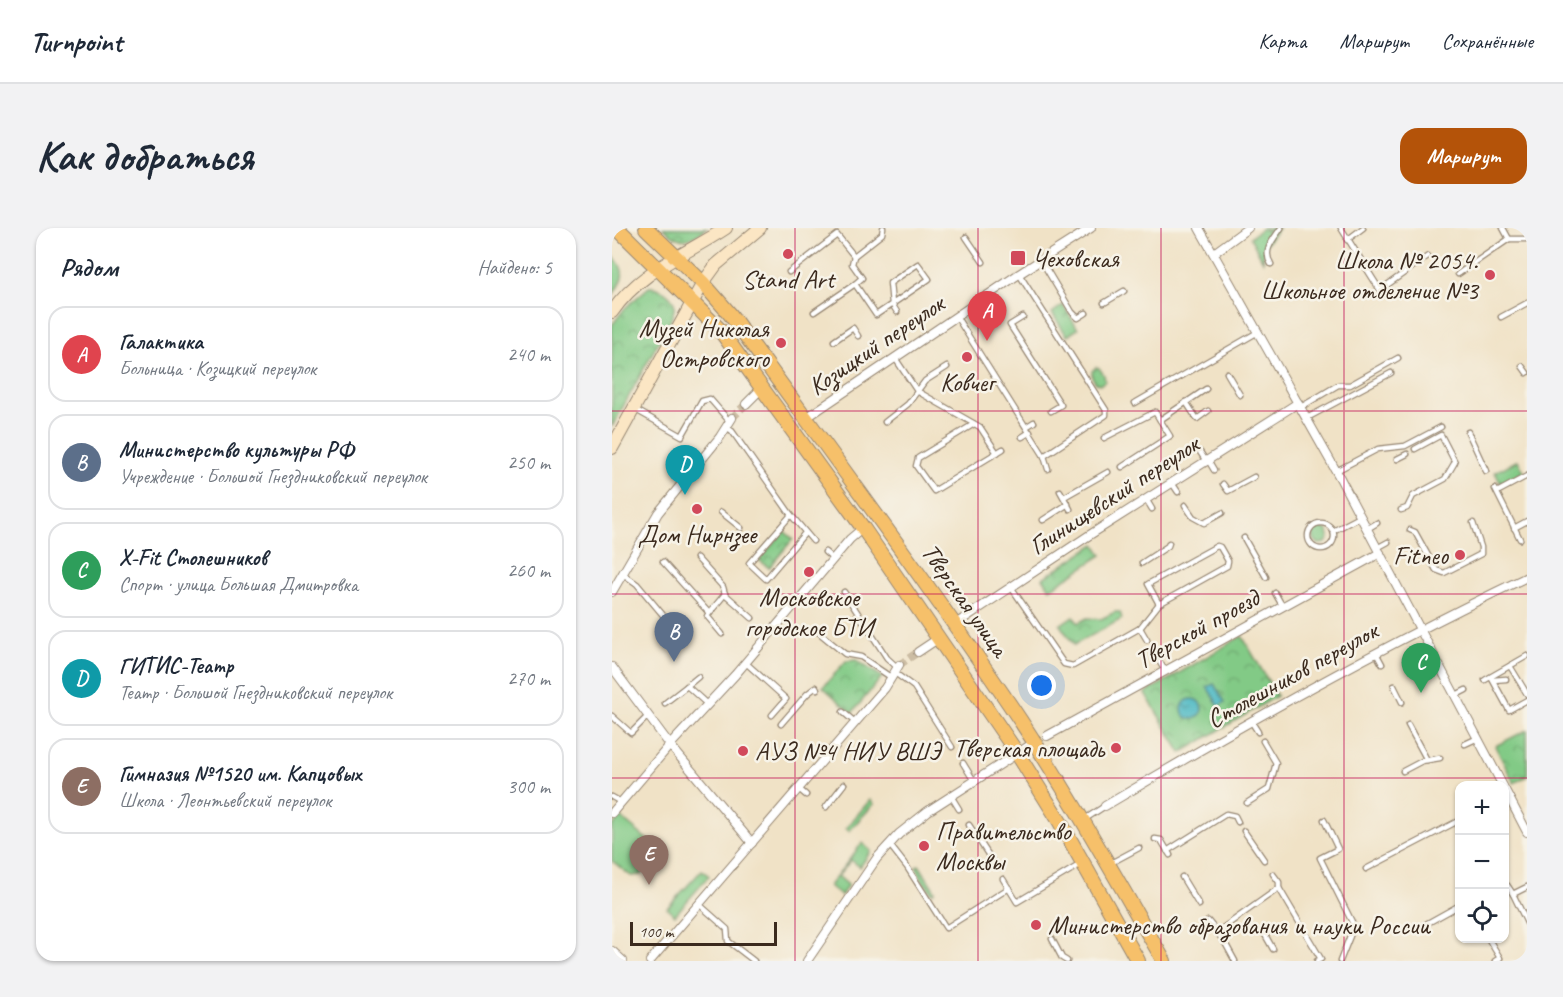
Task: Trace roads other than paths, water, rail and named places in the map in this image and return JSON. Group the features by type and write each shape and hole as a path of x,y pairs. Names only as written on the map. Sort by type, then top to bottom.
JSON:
{"main road":[{"name":"Тверская улица","path":"617,228 720,330 863,528 1017,753 1083,862 1138,961"},
{"name":"Тверская улица","path":"646,228 703,283 730,314 954,625 1041,739 1164,961"},
{"path":"612,312 629,290 659,268 726,228"},
{"path":"612,448 703,283 716,265 760,228"}],"street":[{"name":"Козицкий переулок","path":"806,418 878,365 895,358 916,339 956,316 998,284 1019,274 1091,228"},
{"path":"1199,228 1379,550 1500,781"},
{"path":"1214,253 1248,228"},
{"path":"746,404 762,388"},
{"name":"Глинищевский переулок","path":"954,625 1086,533 1299,405"},
{"path":"612,592 658,513 685,484 729,423"},
{"path":"612,813 745,662 768,631 793,611 850,538 863,528"},
{"name":"Тверской проезд","path":"807,961 872,866 889,844 913,822 1017,753 1282,607 1379,550"},
{"name":"Столешников переулок","path":"1106,806 1251,721 1376,652 1527,577"},
{"path":"918,652 939,638"},
{"path":"650,961 752,843 802,792 896,671"},
{"path":"613,674 752,843"},
{"path":"1509,798 1527,832"},
{"path":"612,951 623,961"}],"lane":[{"path":"814,312 862,278 852,264 854,256 882,234 883,228"},
{"path":"1270,264 1267,257 1268,249 1281,228"},
{"path":"1341,228 1380,290 1428,256"},
{"path":"1347,240 1363,228"},
{"path":"1503,228 1509,239"},
{"path":"789,272 837,235 854,256"},
{"path":"966,237 983,262"},
{"path":"1458,274 1509,239 1527,238"},
{"path":"1041,260 1072,312 1078,318 1086,313"},
{"path":"855,284 876,315 892,304 929,279 918,264 891,283 892,304 897,312"},
{"path":"1019,274 1037,307 1106,410 1106,416 1044,456"},
{"path":"1104,303 1124,291"},
{"path":"1501,317 1527,303"},
{"path":"956,316 1030,432 1044,456 1048,469"},
{"path":"1023,317 1010,325 1061,405 1051,411"},
{"path":"834,341 853,328 858,336"},
{"path":"1135,403 1258,332"},
{"path":"1217,356 1220,362"},
{"path":"895,358 916,391 980,428 997,453"},
{"path":"1299,405 1338,385 1350,385 1398,358"},
{"path":"1522,366 1527,374"},
{"path":"885,422 908,404 925,381 947,368"},
{"path":"1227,372 1240,395"},
{"path":"1307,418 1391,373"},
{"path":"1160,420 1175,413 1186,402 1206,389"},
{"path":"634,409 682,436 702,401 710,399 729,423 732,431 791,515 813,541"},
{"path":"1186,402 1197,419 1208,411"},
{"path":"1104,438 1155,412 1170,436 1122,467"},
{"path":"1026,427 1034,422"},
{"path":"974,424 918,458 916,466 934,491 1003,449"},
{"path":"1336,471 1378,449 1406,446 1441,427"},
{"path":"1022,437 1030,432"},
{"path":"1467,432 1486,471"},
{"path":"1401,510 1407,507 1413,496 1445,479 1455,462 1440,435 1415,449"},
{"path":"1200,452 1214,470"},
{"path":"1397,459 1407,454"},
{"path":"1064,497 1108,472"},
{"path":"1520,539 1496,490 1527,476"},
{"path":"1223,484 1228,491 1254,477"},
{"path":"1172,483 1178,492"},
{"path":"1043,520 1069,506 1060,491"},
{"path":"1146,499 1152,509"},
{"path":"1185,505 1193,517 1204,523 1222,513"},
{"path":"721,512 741,528"},
{"path":"745,567 791,515"},
{"path":"1333,531 1361,517"},
{"path":"1514,528 1527,521"},
{"path":"1410,530 1415,532 1436,570 1444,573 1481,554 1482,547 1473,523"},
{"path":"1316,524 1326,524 1333,531 1333,541 1326,548 1316,548 1309,541 1309,531 1316,524"},
{"path":"1367,529 1377,524"},
{"path":"749,563 766,579 805,533"},
{"path":"1244,538 1266,577"},
{"path":"1379,550 1388,542"},
{"path":"1142,563 1168,546 1169,543"},
{"path":"1011,587 1064,664 1073,666 1140,628 1159,604 1227,566 1228,561 1220,547 1216,546 1148,584 1159,604"},
{"path":"825,552 833,559"},
{"path":"697,558 724,586 725,594 752,618"},
{"path":"663,562 709,613"},
{"path":"623,574 637,584 673,627"},
{"path":"844,591 896,671 914,687 952,747"},
{"path":"722,634 706,616 725,594"},
{"path":"1275,594 1282,607"},
{"path":"1140,628 1147,640"},
{"path":"817,631 845,654 861,657 896,671"},
{"path":"1376,652 1382,663"},
{"path":"1485,680 1527,656"},
{"path":"1158,659 1165,671"},
{"path":"745,662 786,699 772,715"},
{"path":"1510,666 1527,694"},
{"path":"665,703 699,677"},
{"path":"1492,678 1506,679"},
{"path":"1492,678 1509,710 1527,700"},
{"path":"687,686 708,705"},
{"path":"1394,686 1402,702"},
{"path":"780,724 807,694 816,687 817,689"},
{"path":"1456,695 1466,690"},
{"path":"843,712 856,723"},
{"path":"612,716 631,733 648,716"},
{"path":"1251,721 1258,732"},
{"path":"1408,725 1427,760"},
{"path":"1465,744 1478,738"},
{"path":"1247,803 1269,789 1276,763 1263,741"},
{"path":"1403,771 1427,760 1440,758"},
{"path":"963,763 974,781"},
{"path":"826,807 844,784"},
{"path":"951,796 959,809"},
{"path":"612,797 621,802"},
{"name":"Столешников переулок","path":"1084,820 1106,806"},
{"path":"1155,839 1161,840 1169,853 1226,814 1235,816 1238,822"},
{"path":"1324,820 1338,849 1320,858 1354,926 1340,961"},
{"path":"1366,869 1455,823"},
{"path":"969,825 993,862"},
{"path":"1244,831 1264,860"},
{"path":"889,844 907,867 945,928 1009,888"},
{"path":"1110,864 1139,848"},
{"path":"1003,879 1017,902 1083,862"},
{"path":"1274,874 1279,882 1279,888 1321,959 1317,961"},
{"path":"1182,877 1199,906"},
{"path":"1513,894 1527,887"},
{"path":"1216,932 1279,888"},
{"path":"1509,888 1527,923"},
{"path":"699,906 727,929 728,941 754,961"},
{"path":"1415,930 1455,908"},
{"path":"1208,921 1235,961"},
{"path":"1264,933 1273,949"},
{"path":"1052,939 1066,961"},
{"path":"1491,943 1500,958 1495,961"}],"water":[{"path":"1214,684 1225,702 1219,706 1207,687"},
{"path":"1188,699 1196,699 1202,705 1202,713 1196,719 1188,719 1182,713 1182,705"}],"tunnel":[{"path":"732,418 746,404"},
{"path":"899,665 918,652"}],"place":[{"name":"Stand Art","path":"788,254"},
{"name":"Чеховская","path":"1018,258"},
{"name":"Школа № 2054. Школьное отделение №3","path":"1490,275"},
{"name":"Галактика","path":"987,341"},
{"name":"Музей Николая Островского","path":"781,343"},
{"name":"Ковчег","path":"967,357"},
{"name":"ГИТИС-Театр","path":"685,495"},
{"name":"Дом Нирнзее","path":"697,509"},
{"name":"Fitneo","path":"1460,555"},
{"name":"Московское городское БТИ","path":"809,572"},
{"name":"Министерство культуры РФ","path":"674,662"},
{"name":"X-Fit Столешников","path":"1421,693"},
{"name":"Тверская площадь","path":"1116,748"},
{"name":"АУЗ №4 НИУ ВШЭ","path":"743,751"},
{"name":"Правительство Москвы","path":"924,846"},
{"name":"Гимназия №1520 им. Капцовых","path":"649,885"},
{"name":"Министерство образования и науки России","path":"1036,925"}]}
